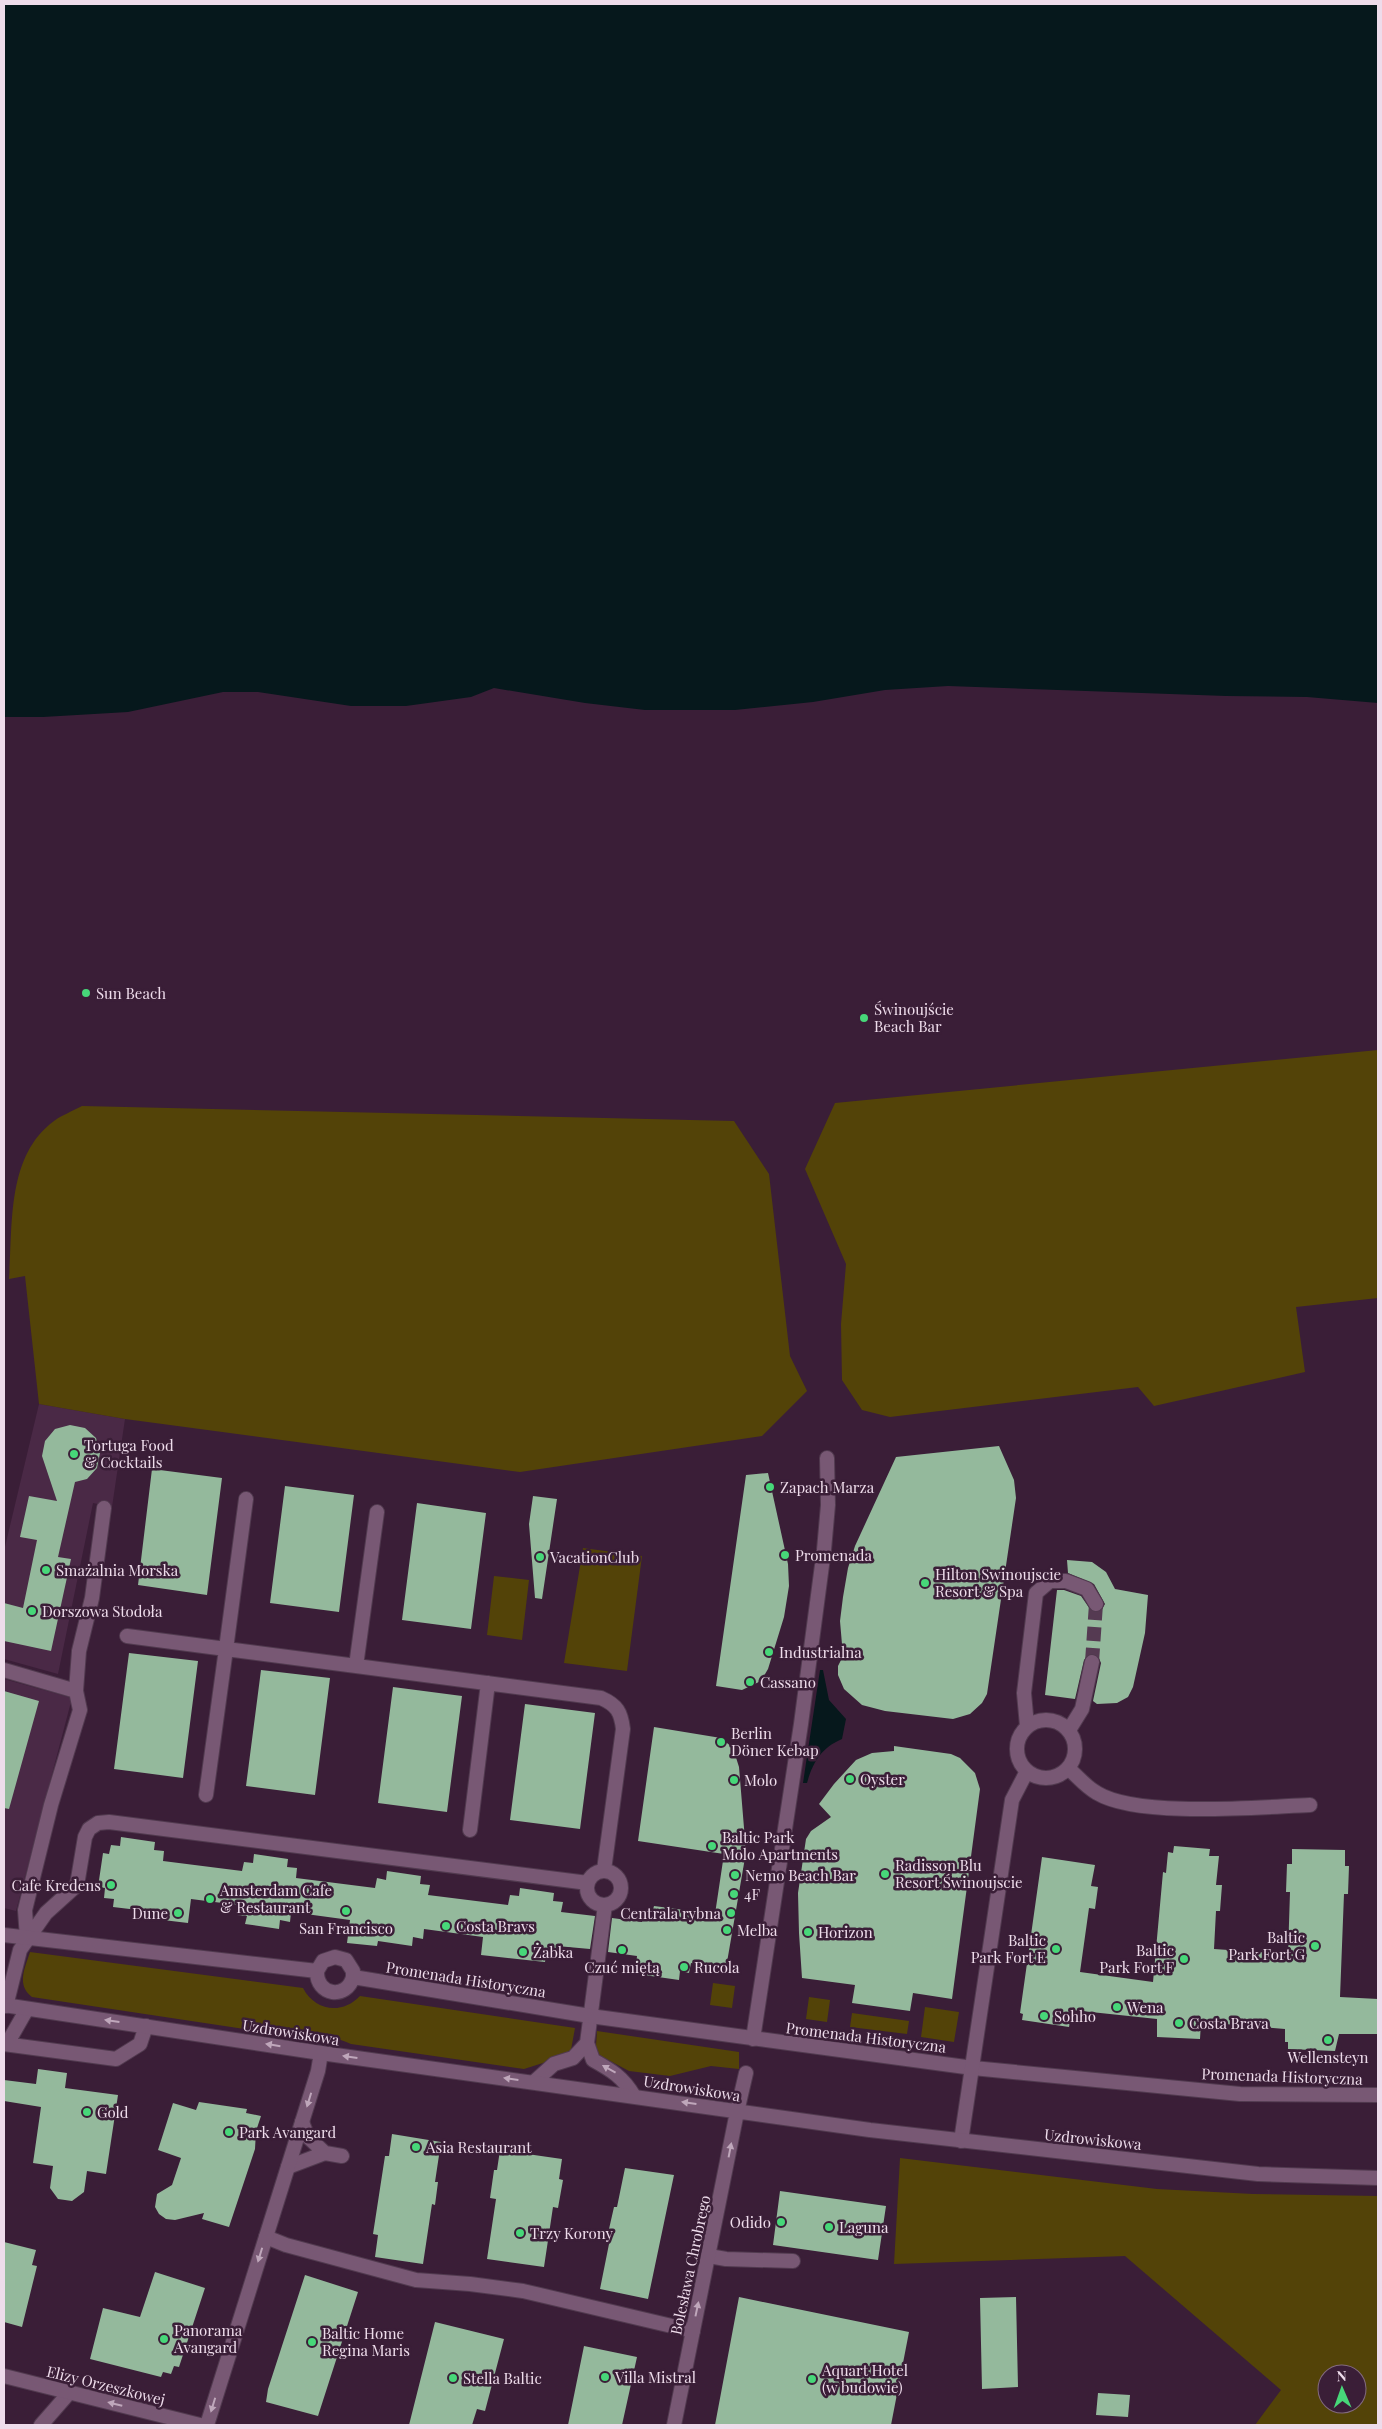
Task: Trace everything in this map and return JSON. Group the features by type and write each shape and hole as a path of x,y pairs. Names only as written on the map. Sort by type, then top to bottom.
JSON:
{"street":[{"path":"753,2039 801,1724 824,1550 828,1505 827,1458"},
{"path":"206,1796 246,1499"},
{"path":"27,1938 25,1910 51,1805 80,1710 76,1691 79,1651 92,1598 104,1508"},
{"path":"356,1666 377,1512"},
{"path":"1027,1726 1024,1693 1036,1593 1050,1581 1066,1581 1087,1588 1096,1604"},
{"path":"127,1636 601,1698 613,1703 621,1713 623,1729 604,1870"},
{"path":"1068,1730 1082,1709 1092,1662"},
{"path":"4,1670 76,1691"},
{"path":"470,1830 488,1683"},
{"path":"1053,1720 1068,1730 1075,1745 1072,1761 1068,1768 1052,1778 1042,1778 1021,1766 1016,1752 1018,1739 1027,1726 1035,1721 1053,1720"},
{"path":"1068,1768 1096,1793 1135,1806 1214,1808 1310,1805"},
{"path":"961,2141 1012,1800 1027,1771"},
{"path":"5,2006 15,1964 27,1938 46,1913 77,1885 85,1837 89,1829 104,1822 588,1882"},
{"path":"604,1870 616,1876 622,1888 617,1900 605,1905 599,1905 590,1898 587,1888 588,1882 594,1874 604,1870"},
{"path":"605,1905 587,2043 593,2060 616,2072 626,2082 634,2096"},
{"path":"4,1935 317,1971"},
{"path":"328,1958 341,1958 350,1965 353,1977 348,1988 338,1993 326,1991 318,1983 317,1971 323,1961 328,1958"},
{"name":"Promenada Historyczna","path":"353,1977 590,2016 973,2068 1240,2094 1378,2096"},
{"name":"Uzdrowiskowa","path":"5,2006 737,2112 961,2141 1258,2174 1378,2178"},
{"path":"27,2009 5,2044 116,2059 140,2044 146,2026"},
{"path":"534,2082 554,2064 573,2058 587,2043"},
{"path":"207,2425 318,2071 321,2053"},
{"name":"Bolesława Chrobrego","path":"674,2425 746,2073"},
{"path":"302,2122 308,2137 325,2152 342,2156"},
{"path":"288,2167 325,2152"},
{"path":"266,2237 286,2245 416,2280 523,2286 693,2331"},
{"path":"709,2256 726,2259 793,2261"},
{"name":"Elizy Orzeszkowej","path":"4,2376 200,2425"},
{"path":"42,2425 69,2393"}],"shaded area":[{"path":"4,4 1378,4 1378,703 1307,697 948,686 885,690 813,702 735,710 645,710 585,703 494,688 471,697 406,706 351,706 258,692 223,692 128,712 43,717 4,717"},
{"path":"1378,1050 1378,1298 1296,1307 1305,1372 1154,1406 1138,1387 890,1417 862,1410 842,1380 841,1324 846,1264 805,1169 835,1103"},
{"path":"82,1106 734,1121 769,1174 790,1356 807,1391 762,1436 520,1472 125,1419 39,1404 25,1276 9,1279 15,1193 27,1153 38,1136 54,1121"},
{"path":"39,1404 125,1419 112,1507 93,1503 58,1674 4,1659 4,1551"},
{"path":"583,1548 642,1556 627,1671 564,1663"},
{"path":"494,1576 529,1580 522,1640 487,1635"},
{"path":"820,1670 823,1670 829,1700 846,1719 842,1739 823,1751 815,1762 807,1783 803,1783"},
{"path":"4,1679 72,1698 16,1911 4,1908"},
{"path":"30,1952 303,1988 314,2002 329,2008 345,2006 360,1996 575,2028 571,2050 565,2056 524,2069 351,2044 318,2034 298,2037 32,1997 24,1987 23,1982 24,1970"},
{"path":"713,1983 735,1986 732,2008 710,2005"},
{"path":"809,1997 830,2000 827,2022 806,2019"},
{"path":"925,2007 959,2012 954,2042 921,2037"},
{"path":"852,2013 909,2021 907,2034 850,2027"},
{"path":"597,2031 739,2052 739,2069 711,2066 670,2076 629,2071 599,2055 596,2046"},
{"path":"900,2158 1157,2189 1253,2194 1378,2196 1378,2425 1255,2425 1281,2390 1125,2256 894,2264"}],"building":[{"path":"70,1425 85,1428 96,1438 100,1453 97,1468 87,1479 75,1482 58,1557 71,1559 51,1651 4,1641 4,1603 23,1608 37,1540 20,1537 29,1496 57,1501 42,1456 45,1441 55,1429"},
{"name":"Hilton Swinoujscie Resort & Spa","path":"999,1446 1014,1480 1016,1498 987,1694 982,1703 970,1714 953,1719 885,1711 862,1705 844,1689 838,1675 838,1666 843,1656 840,1621 843,1597 848,1568 855,1546 896,1457"},
{"path":"152,1469 222,1478 207,1595 138,1585"},
{"path":"768,1473 788,1564 789,1586 784,1617 768,1669 761,1681 742,1690 716,1686 746,1475"},
{"path":"285,1486 354,1495 339,1612 270,1603"},
{"name":"VacationClub","path":"533,1496 557,1499 542,1599 535,1598 529,1524"},
{"path":"417,1503 486,1513 471,1629 402,1620"},
{"path":"1067,1560 1092,1562 1106,1572 1115,1589 1148,1595 1145,1633 1133,1687 1128,1697 1117,1703 1097,1704 1093,1701 1101,1663 1098,1656 1093,1653 1089,1654 1084,1660 1075,1699 1045,1695 1057,1590 1064,1590 1081,1596 1092,1612 1101,1611 1105,1604 1094,1584 1068,1573"},
{"path":"129,1653 198,1661 183,1778 114,1769"},
{"path":"261,1670 330,1678 315,1795 246,1786"},
{"path":"393,1687 462,1696 447,1812 378,1803"},
{"path":"4,1691 39,1701 9,1809 4,1808"},
{"path":"525,1704 595,1713 580,1829 510,1820"},
{"name":"Baltic Park Molo Apartments","path":"654,1727 721,1738 733,1748 739,1767 746,1852 726,1968 691,1963 689,1973 680,1971 679,1980 644,1975 646,1967 636,1966 637,1956 608,1952 612,1918 642,1922 643,1913 652,1913 654,1906 715,1914 724,1854 638,1841"},
{"name":"Radisson Blu Resort Świnoujscie","path":"894,1746 951,1754 960,1758 975,1773 980,1789 952,1999 913,1993 910,2011 852,2003 855,1985 802,1978 799,1933 798,1893 806,1839 811,1831 831,1817 819,1804 856,1760 872,1753 894,1751"},
{"path":"121,1837 155,1842 154,1850 164,1851 163,1861 242,1871 244,1862 253,1863 254,1854 288,1859 287,1867 297,1868 296,1878 375,1888 377,1878 386,1880 387,1871 421,1876 420,1884 430,1885 428,1895 508,1905 510,1895 519,1896 520,1888 554,1893 553,1901 563,1902 561,1912 595,1916 590,1949 557,1946 556,1955 546,1954 545,1962 481,1955 483,1937 424,1929 423,1939 413,1937 412,1946 378,1941 377,1946 347,1943 350,1920 291,1912 290,1922 280,1920 279,1929 245,1924 247,1916 237,1915 238,1905 191,1899 188,1923 163,1920 163,1913 113,1907 114,1899 104,1898 105,1888 98,1887 103,1853 109,1854 111,1845 120,1846"},
{"path":"1174,1846 1210,1849 1209,1856 1219,1856 1216,1885 1222,1885 1220,1911 1216,1911 1214,1949 1288,1954 1290,1892 1286,1892 1287,1864 1292,1864 1292,1849 1345,1850 1345,1866 1349,1866 1348,1894 1344,1894 1340,1997 1378,1999 1377,2034 1339,2034 1335,2051 1288,2049 1288,2042 1285,2042 1285,2029 1201,2022 1200,2039 1157,2037 1157,2019 1072,2010 1069,2027 1022,2020 1023,2014 1020,2013 1042,1857 1095,1865 1091,1886 1098,1887 1095,1909 1089,1908 1080,1972 1153,1982 1163,1872 1166,1873 1168,1852 1173,1853"},
{"path":"38,2069 67,2073 65,2088 118,2095 106,2174 87,2171 84,2192 72,2201 58,2199 50,2188 53,2166 33,2163 41,2107 4,2101 4,2080 36,2084"},
{"path":"199,2102 247,2109 246,2113 261,2116 256,2131 255,2149 229,2227 202,2219 204,2213 175,2220 166,2219 159,2214 155,2207 157,2194 172,2185 181,2158 158,2150 173,2103 196,2110"},
{"path":"392,2134 441,2142 435,2182 438,2182 435,2205 432,2204 423,2264 375,2257 378,2235 373,2234 385,2156 389,2156"},
{"name":"Trzy Korony","path":"500,2150 562,2159 559,2179 563,2180 558,2208 553,2207 544,2267 487,2259 496,2199 490,2198 494,2170 497,2170"},
{"name":"Trzy Korony","path":"625,2168 674,2175 648,2299 600,2289 612,2229 609,2229 614,2207 617,2207"},
{"path":"780,2191 886,2206 878,2260 773,2245"},
{"path":"4,2242 36,2250 32,2265 37,2266 22,2327 4,2322"},
{"path":"155,2272 205,2288 179,2367 174,2366 171,2374 163,2372 161,2377 90,2359 103,2308 140,2317"},
{"name":"Baltic Home Regina Maris","path":"305,2275 358,2292 318,2416 266,2402 268,2389"},
{"name":"Aquart Hotel (w budowie)","path":"739,2297 909,2332 891,2425 715,2425"},
{"path":"1016,2297 1018,2387 982,2389 980,2298"},
{"name":"Stella Baltic","path":"435,2322 504,2339 485,2411 477,2409 472,2425 409,2425"},
{"name":"Villa Mistral","path":"584,2346 637,2357 622,2425 568,2425"},
{"path":"1098,2393 1130,2395 1128,2417 1096,2415"}],"tunnel":[{"path":"1092,1662 1096,1604"}],"place":[{"name":"Sun Beach","path":"86,993"},
{"name":"Świnoujście Beach Bar","path":"864,1018"},
{"name":"Tortuga Food & Cocktails","path":"74,1454"},
{"name":"Zapach Marza","path":"770,1487"},
{"name":"Promenada","path":"785,1555"},
{"name":"VacationClub","path":"540,1557"},
{"name":"Smażalnia Morska","path":"46,1570"},
{"name":"Hilton Swinoujscie Resort & Spa","path":"925,1583"},
{"name":"Dorszowa Stodoła","path":"32,1611"},
{"name":"Industrialna","path":"769,1652"},
{"name":"Cassano","path":"750,1682"},
{"name":"Berlin Döner Kebap","path":"721,1742"},
{"name":"Oyster","path":"850,1779"},
{"name":"Molo","path":"734,1780"},
{"name":"Baltic Park Molo Apartments","path":"712,1846"},
{"name":"Radisson Blu Resort Świnoujscie","path":"885,1874"},
{"name":"Nemo Beach Bar","path":"735,1875"},
{"name":"Cafe Kredens","path":"111,1885"},
{"name":"4F","path":"734,1894"},
{"name":"Amsterdam Cafe & Restaurant","path":"210,1899"},
{"name":"San Francisco","path":"346,1911"},
{"name":"Dune","path":"178,1913"},
{"name":"Centrala rybna","path":"731,1913"},
{"name":"Costa Bravs","path":"446,1926"},
{"name":"Melba","path":"727,1930"},
{"name":"Horizon","path":"808,1932"},
{"name":"Baltic Park Fort G","path":"1315,1946"},
{"name":"Baltic Park Fort E","path":"1056,1949"},
{"name":"Czuć miętą","path":"622,1950"},
{"name":"Żabka","path":"523,1952"},
{"name":"Baltic Park Fort F","path":"1184,1959"},
{"name":"Rucola","path":"684,1967"},
{"name":"Wena","path":"1117,2007"},
{"name":"Sohho","path":"1044,2016"},
{"name":"Costa Brava","path":"1179,2023"},
{"name":"Wellensteyn","path":"1328,2040"},
{"name":"Gold","path":"87,2112"},
{"name":"Park Avangard","path":"229,2132"},
{"name":"Asia Restaurant","path":"416,2147"},
{"name":"Odido","path":"781,2222"},
{"name":"Laguna","path":"829,2227"},
{"name":"Trzy Korony","path":"520,2233"},
{"name":"Panorama Avangard","path":"164,2339"},
{"name":"Baltic Home Regina Maris","path":"312,2342"},
{"name":"Villa Mistral","path":"605,2377"},
{"name":"Stella Baltic","path":"453,2378"},
{"name":"Aquart Hotel (w budowie)","path":"812,2379"}]}
